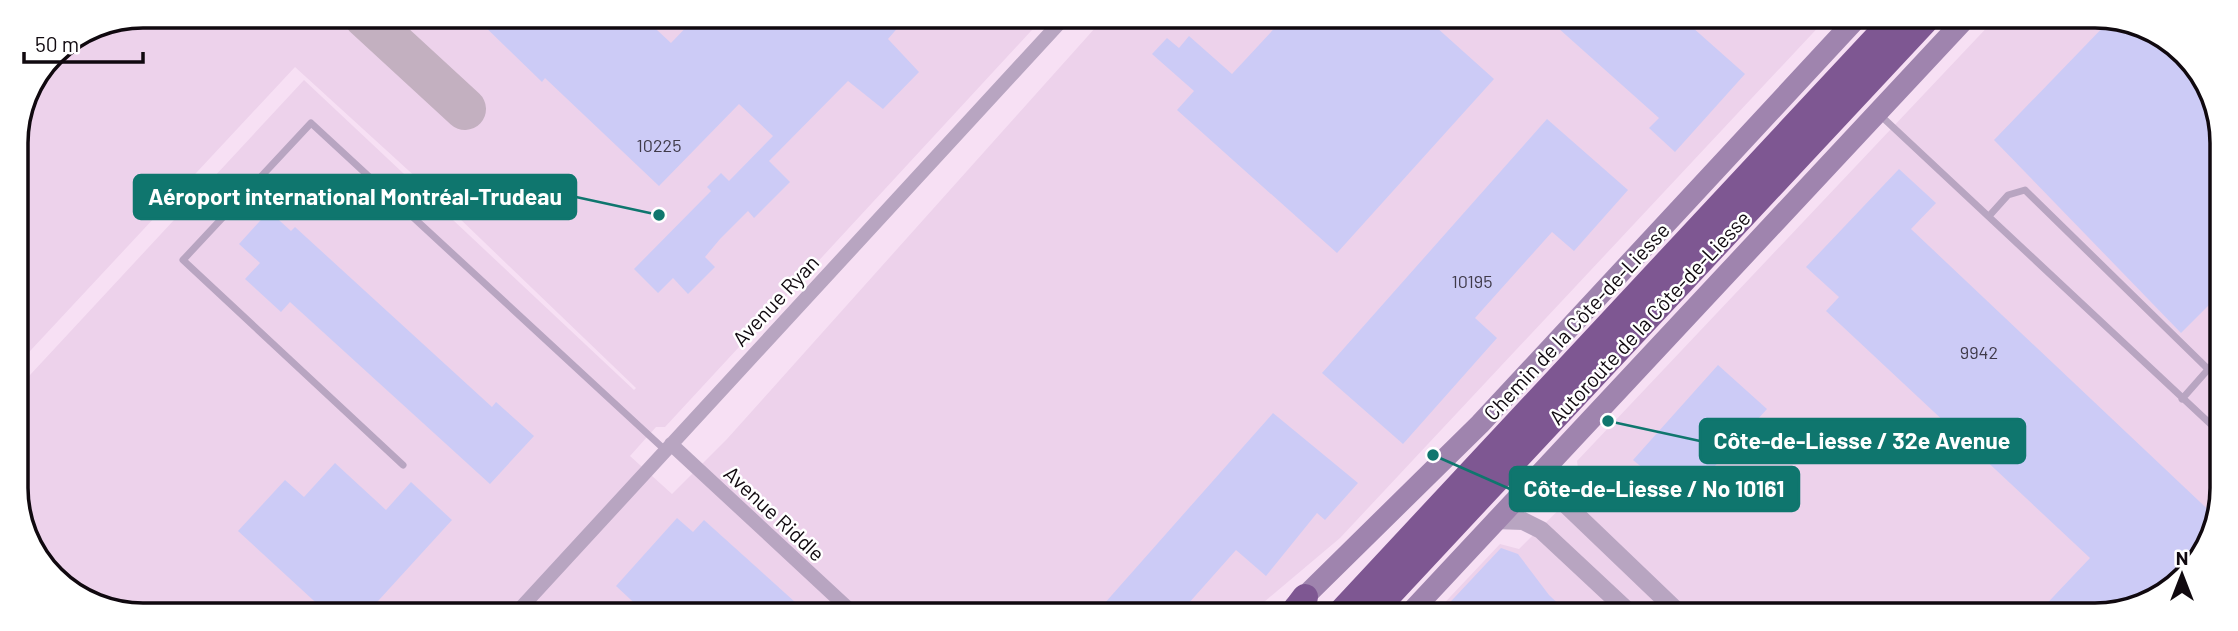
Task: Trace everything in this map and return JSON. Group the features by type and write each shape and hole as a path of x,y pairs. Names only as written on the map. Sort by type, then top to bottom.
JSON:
{"highway":[{"name":"Autoroute de la Côte-de-Liesse","path":"1350,603 1887,28"},
{"name":"Autoroute de la Côte-de-Liesse","path":"1381,603 1919,28"}],"main road":[{"name":"Chemin de la Côte-de-Liesse","path":"1300,603 1480,424 1848,28"},
{"path":"1419,603 1957,28"}],"street":[{"name":"Avenue Ryan","path":"525,603 1055,28"},
{"name":"Avenue Riddle","path":"668,447 842,603"},
{"path":"1549,463 1560,499 1669,603"},
{"path":"1495,520 1527,522 1541,530 1619,603"}],"lane":[{"path":"1877,112 2210,424"},
{"path":"403,464 183,260 311,123 668,447"},
{"path":"1990,215 2008,195 2025,190 2208,369 2182,399"}],"shaded area":[{"path":"143,28 1034,28 665,427 656,427 630,456 672,494 727,439 1095,28 1818,28 1340,538 1263,603 143,603 113,599 85,588 62,569 52,558 34,525 28,488 28,377 304,80 634,390 636,388 431,191 295,67 28,353 28,135 32,113 40,92 52,73 85,43 106,34"},
{"path":"1986,28 2095,28 2125,32 2152,43 2165,52 2191,79 2204,106 2210,143 2209,503 2206,518 2191,552 2165,579 2146,591 2103,603 1444,603 1500,544 1519,549 1581,488 1577,461"}],"building":[{"path":"486,28 655,28 671,43 685,28 898,28 888,39 919,72 883,109 848,81 769,161 790,182 754,218 748,211 720,239 705,257 715,267 688,294 673,278 658,293 634,269 711,191 707,187 721,173 729,181 773,136 739,104 659,186 545,78 542,82"},
{"path":"1275,28 1437,28 1494,79 1337,253 1177,110 1194,91 1152,54 1167,38 1179,48 1189,36 1232,74"},
{"path":"1558,28 1693,28 1745,74 1675,152 1649,128 1659,118"},
{"path":"2102,28 2139,37 2165,52 2191,79 2208,121 2210,304 2181,333 1994,140"},
{"path":"1547,119 1628,190 1574,251 1552,232 1475,318 1497,338 1403,444 1322,373"},
{"path":"1899,169 1936,203 1911,229 2208,509 2191,552 2165,579 2132,597 2103,603 2047,603 2090,558 1826,311 1839,297 1806,267"},
{"path":"269,211 291,231 295,227 492,407 496,402 534,436 490,484 290,302 281,312 245,279 260,263 239,244"},
{"path":"1718,365 1767,409 1683,501 1633,460"},
{"path":"1273,413 1358,483 1325,520 1317,513 1266,576 1236,550 1189,603 1105,603"},
{"path":"335,463 386,510 411,482 452,520 376,603 316,603 238,531 285,480 304,497"},
{"path":"677,518 693,532 704,520 796,603 634,603 616,586"},
{"path":"1501,548 1518,554 1557,603 1449,603"}],"taxiway":[{"path":"377,28 465,109"}],"place":[{"name":"Aéroport international Montréal-Trudeau","path":"659,215"},
{"name":"Côte-de-Liesse / 32e Avenue","path":"1608,421"},
{"name":"Côte-de-Liesse / No 10161","path":"1433,455"}]}
